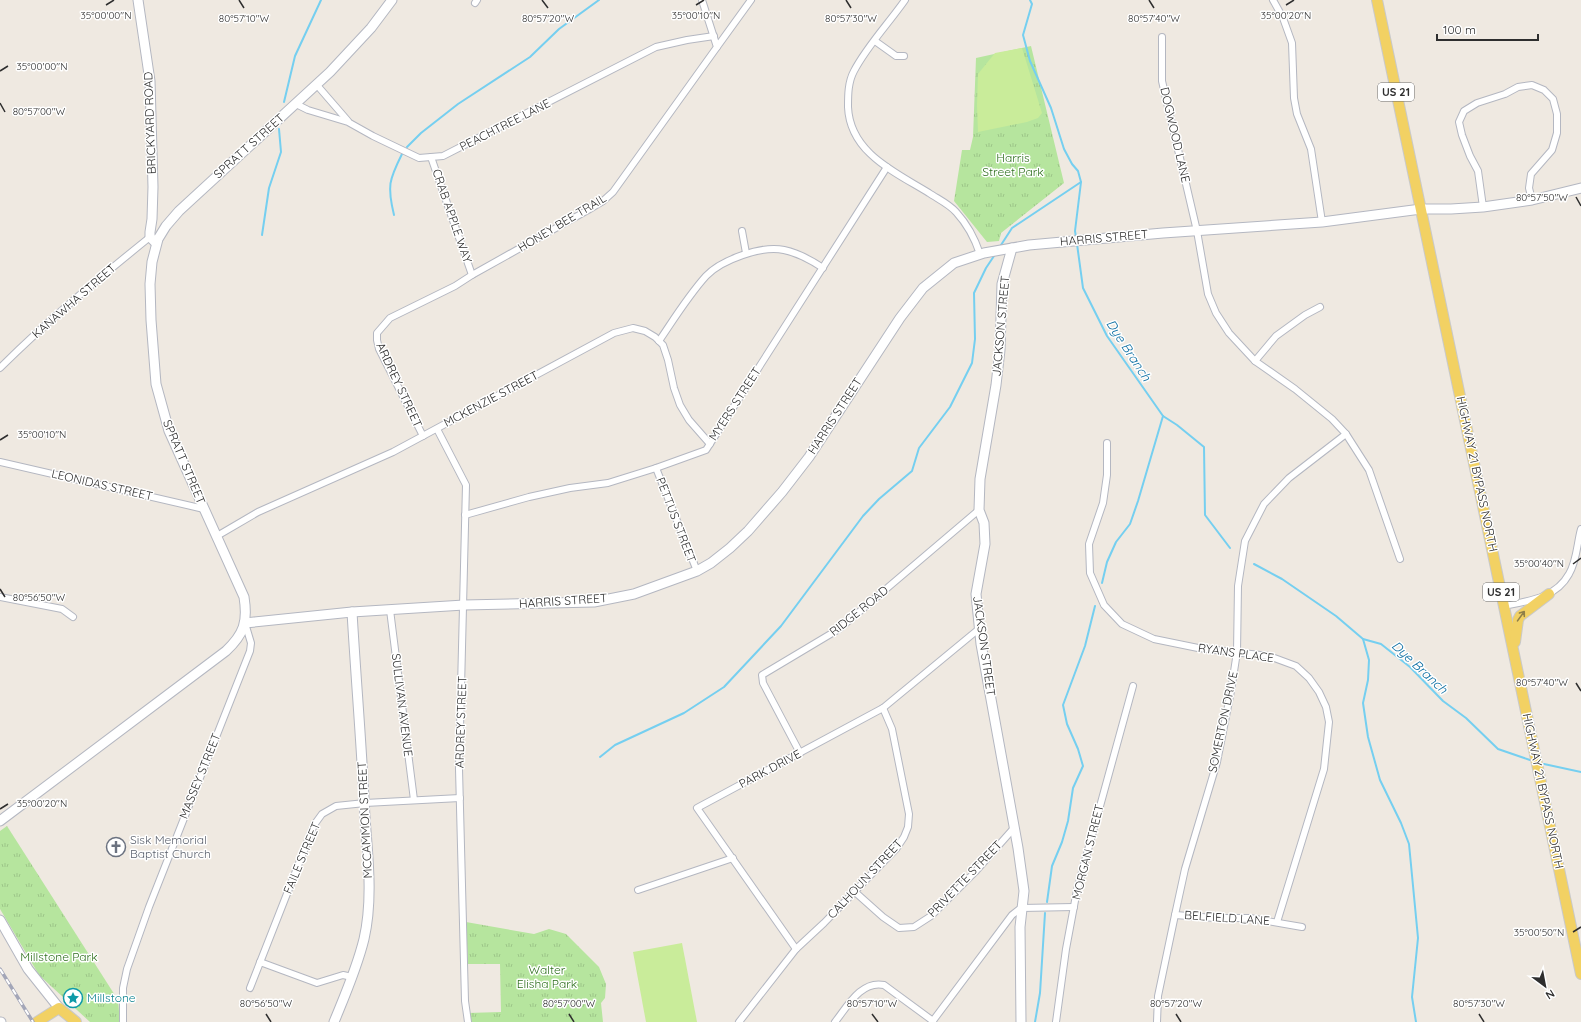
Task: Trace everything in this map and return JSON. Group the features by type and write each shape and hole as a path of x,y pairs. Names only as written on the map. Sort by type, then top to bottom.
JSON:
{"main road":[{"name":"US 21","path":"1377,0 1421,209"},
{"name":"HIGHWAY 21 BYPASS NORTH","path":"1421,209 1581,974"},
{"path":"1514,650 1518,620 1520,616 1549,594"},
{"path":"37,1022 59,1008 76,1022"}],"street":[{"name":"BRICKYARD ROAD","path":"138,0 150,81 153,240"},
{"name":"SPRATT STREET","path":"0,822 226,652 236,641 245,623 246,608 244,597 169,431 156,384 151,326 150,284 153,240 193,197 296,104 354,47 371,28 392,0"},
{"path":"702,0 717,47"},
{"name":"HONEY BEE TRAIL","path":"377,333 390,318 455,286 603,201 613,192 751,0"},
{"path":"905,0 853,72 848,90 849,114 852,130 878,162 945,203 956,212 970,232 980,254"},
{"path":"1273,0 1283,18 1292,43 1294,98 1297,114 1311,149 1322,222"},
{"name":"PEACHTREE LANE","path":"296,104 308,110 348,122 419,158 443,156 470,144 656,47 714,36"},
{"name":"DOGWOOD LANE","path":"1162,37 1162,80 1197,231 1208,294 1216,313 1229,333 1255,361 1295,389 1332,419 1346,434 1369,470 1400,559"},
{"path":"875,41 896,56 904,56"},
{"path":"316,84 348,122"},
{"path":"1483,207 1478,171 1470,156 1459,122 1464,111 1478,103 1505,94 1518,87 1532,85 1544,90 1553,99 1557,114 1557,133 1552,150 1531,174 1530,188 1532,200"},
{"name":"CRAB APPLE WAY","path":"431,157 472,275"},
{"name":"MYERS STREET","path":"465,515 536,495 570,488 608,484 706,450 887,167"},
{"name":"HARRIS STREET","path":"245,623 352,612 464,605 594,602 634,594 697,571 711,563 730,548 748,531 782,492 809,457 897,322 923,288 954,263 980,254 1030,245 1072,241 1322,222 1421,209 1483,207 1532,200 1581,188"},
{"path":"742,231 746,253"},
{"name":"KANAWHA STREET","path":"0,368 28,340 105,273 153,240"},
{"name":"JACKSON STREET","path":"1012,248 1002,284 998,371 980,479 979,510 984,524 985,544 976,594 980,628 1024,891 1020,927 1021,1022"},
{"path":"710,444 689,420 680,405 674,388 668,360 663,345 659,340 707,275 723,264 746,253 765,250 784,250 808,259 823,268"},
{"path":"1255,361 1276,336 1305,315 1320,307"},
{"name":"MCKENZIE STREET","path":"217,536 258,512 393,452 614,333 633,328 645,331 659,340"},
{"name":"ARDREY STREET","path":"377,333 379,349 423,436"},
{"name":"ARDREY STREET","path":"437,429 466,485 459,769 465,1002 468,1022"},
{"name":"SOMERTON DRIVE","path":"1158,1022 1158,996 1174,915 1185,869 1217,762 1237,652 1238,586 1245,541 1264,504 1289,478 1346,434"},
{"name":"RYANS PLACE","path":"1107,443 1107,475 1103,503 1089,544 1090,573 1104,605 1122,624 1154,639 1198,648 1269,656 1296,666 1309,678 1319,692 1326,707 1329,722 1324,769 1277,922"},
{"name":"LEONIDAS STREET","path":"0,462 204,509"},
{"name":"PETTUS STREET","path":"656,468 697,571"},
{"name":"RIDGE ROAD","path":"800,753 763,683 762,675 840,629 979,510"},
{"path":"1504,606 1532,600 1549,594 1561,585 1569,574 1574,561 1581,528"},
{"path":"0,597 62,608 73,617"},
{"name":"SULLIVAN AVENUE","path":"390,610 414,800"},
{"name":"MCCAMMON STREET","path":"334,1022 352,977 364,938 368,905 369,878 352,612"},
{"name":"MASSEY STREET","path":"123,1022 123,988 127,969 149,907 250,651 251,643 245,623"},
{"name":"PARK DRIVE","path":"796,949 697,808 883,708 980,628"},
{"name":"MORGAN STREET","path":"1056,1022 1066,949 1077,890 1132,686"},
{"name":"CALHOUN STREET","path":"738,1022 796,949 855,892 896,849 904,838 908,827 909,814 892,729 883,708"},
{"name":"FAILE STREET","path":"250,988 314,825 322,814 336,806 460,798"},
{"name":"PRIVETTE STREET","path":"855,892 883,917 899,928 914,927 932,916 975,872 1014,828"},
{"path":"638,890 733,858"},
{"path":"836,1022 860,990 878,984 884,985 932,1022 1012,915 1022,908 1074,907"},
{"name":"BELFIELD LANE","path":"1174,915 1215,918 1250,918 1302,927"},
{"path":"0,920 28,969 59,1008"},
{"path":"260,962 317,983 343,975 352,977"}],"green space":[{"name":"Harris Street Park","path":"1031,46 1064,183 1001,233 999,241 987,242 954,201 962,150 970,150 973,137 976,58"},
{"path":"1022,48 1042,113 1038,118 1027,122 978,132 978,74 995,53"},
{"name":"Millstone Park","path":"7,826 118,1000 120,1022 90,1022 39,975 0,909 0,831"},
{"name":"Walter Elisha Park","path":"466,922 534,934 549,929 566,934 599,967 606,984 605,998 601,1003 603,1022 469,1022 467,1013 501,1012 500,964 468,964"},
{"path":"682,943 697,1022 646,1022 633,952"}],"waterway":[{"path":"284,102 295,56 321,0"},
{"path":"407,147 421,133 458,104 530,57 559,29 599,0"},
{"name":"Dye Branch","path":"1030,0 1032,4 1023,35 1030,61 1051,108 1064,149 1072,164 1078,171 1081,182 1075,231 1076,237"},
{"path":"262,235 269,188 281,152 279,129"},
{"path":"394,215 390,197 390,183 394,170 402,154"},
{"path":"1001,245 1012,228 1081,182"},
{"name":"Dye Branch","path":"1077,244 1083,288 1107,336 1163,416 1177,425 1204,447 1205,515 1230,548"},
{"path":"600,757 615,745 684,713 724,687 781,626 863,516 879,499 912,471 919,448 950,407 972,363 975,339 974,293 986,268 994,256"},
{"path":"1102,583 1107,562 1116,542 1130,524 1163,416"},
{"name":"Dye Branch","path":"1254,564 1282,579 1336,616 1363,639 1381,644 1410,667 1443,701 1466,718 1498,749 1530,760"},
{"path":"1047,902 1052,866 1062,842 1068,821 1073,788 1083,766 1078,749 1067,724 1063,705 1085,646 1095,606"},
{"path":"1363,639 1369,660 1368,680 1363,703 1368,737 1380,780 1401,823 1409,844 1418,938 1412,997 1416,1022"},
{"name":"Dye Branch","path":"1544,764 1581,772"},
{"path":"1035,1022 1040,993 1045,913"}],"railway":[{"path":"0,969 33,1022"}],"place":[{"name":"Sisk Memorial Baptist Church","path":"116,847"},
{"name":"Millstone","path":"73,998"}]}
